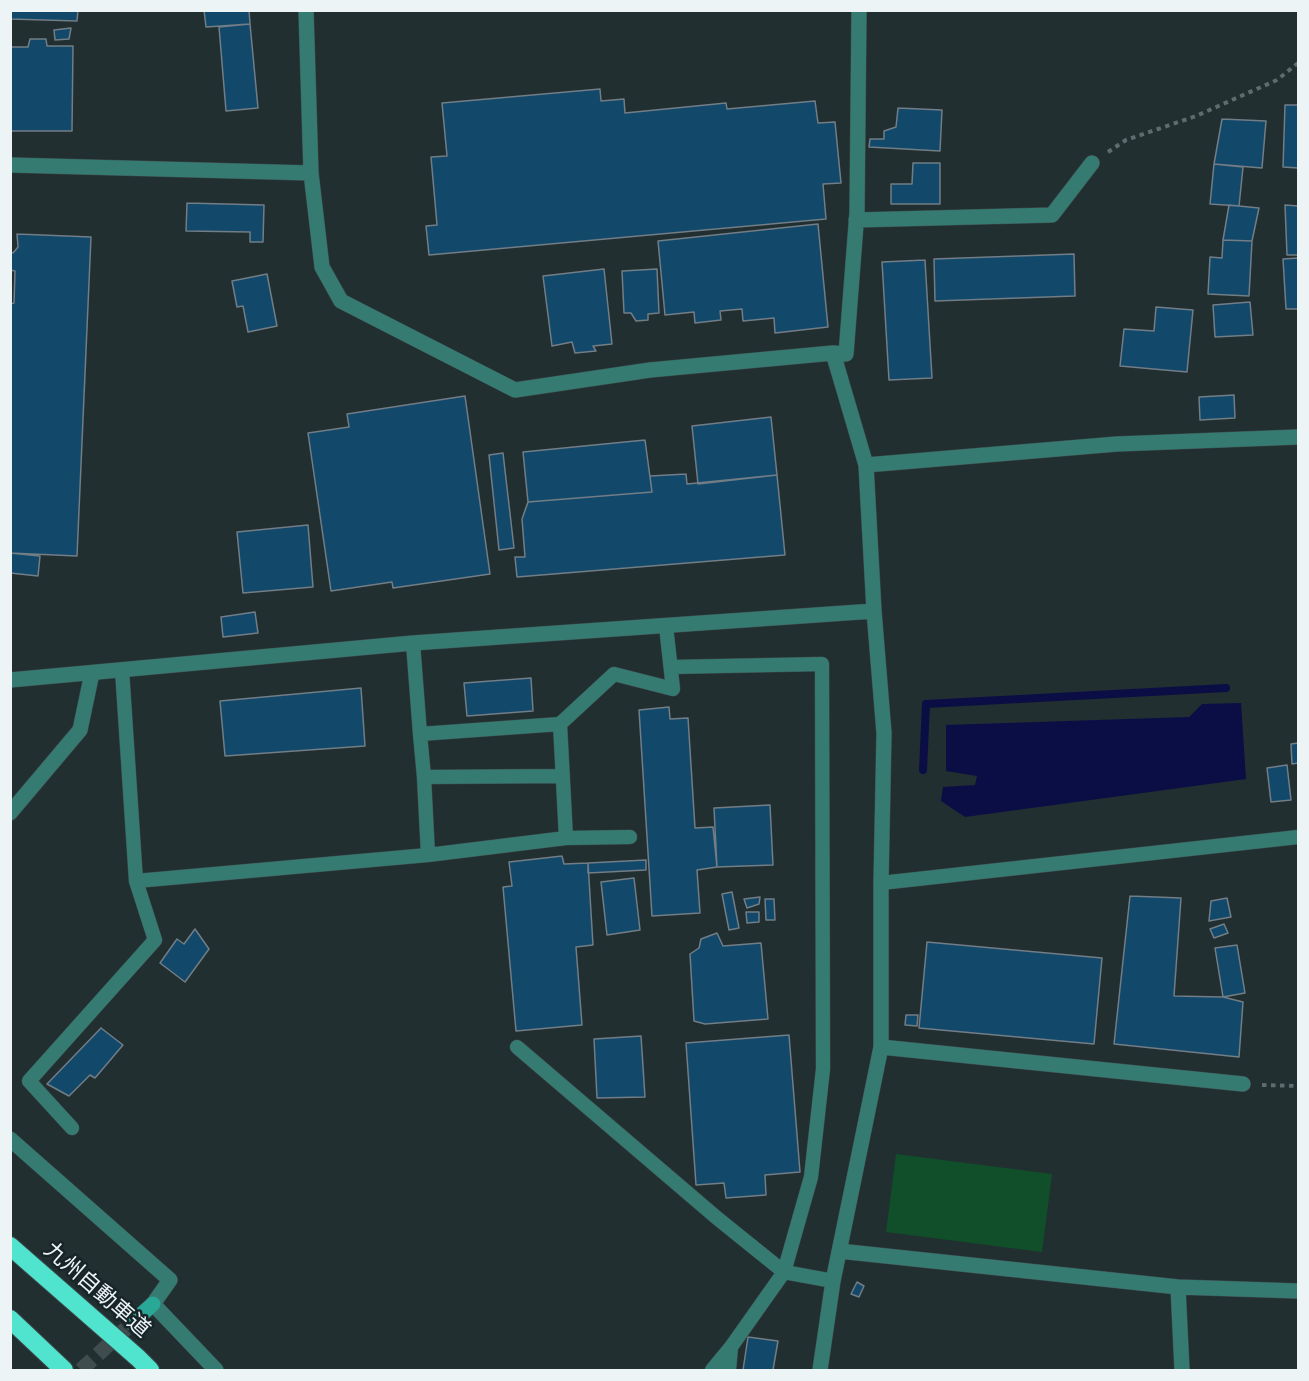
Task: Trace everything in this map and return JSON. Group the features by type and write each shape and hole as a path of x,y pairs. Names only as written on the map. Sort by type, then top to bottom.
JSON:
{"highway":[{"name":"九州自動車道","path":"10,1246 150,1371"},
{"path":"10,1319 64,1371"}],"street":[{"path":"306,10 311,173 322,267 341,301 515,390 650,370 833,353 846,354 856,220 859,10"},
{"path":"856,220 1052,215 1092,163"},
{"path":"10,165 311,173"},
{"path":"820,1371 833,1281 880,1047 884,733 874,611 866,465 833,353"},
{"path":"866,465 1117,444 1299,437"},
{"path":"10,680 413,643 874,611"},
{"path":"10,813 80,730 92,673"},
{"path":"880,1047 1243,1084"},
{"path":"10,1139 170,1280 153,1304 132,1323"},
{"path":"839,1251 1178,1287 1299,1291"},
{"path":"1178,1287 1182,1371"},
{"path":"153,1304 216,1371"}],"lane":[{"path":"420,734 560,724 614,674 673,689 666,626"},
{"path":"413,643 428,855"},
{"path":"671,667 822,664 823,1069 811,1177 784,1272 712,1371"},
{"path":"72,1128 29,1081 155,940 136,881 122,670"},
{"path":"560,724 566,838"},
{"path":"424,777 563,776"},
{"path":"136,881 428,855 566,838 630,837"},
{"path":"881,883 1299,837"},
{"path":"518,1047 717,1218 784,1272 833,1281"},
{"path":"729,1371 731,1347"}],"path":[{"path":"1092,163 1125,140 1196,116 1277,80 1299,63"},
{"path":"1243,1084 1299,1086"}],"green space":[{"path":"896,1154 1052,1174 1042,1252 886,1232"}],"shaded area":[{"path":"1241,703 1246,779 965,817 941,801 943,787 975,785 977,776 946,771 946,725 1189,717 1202,704"}],"building":[{"path":"10,10 78,10 77,21 10,19"},
{"path":"204,10 249,10 250,24 206,27"},
{"path":"250,24 258,108 226,111 219,27"},
{"path":"71,28 69,39 55,40 54,30"},
{"path":"30,39 46,39 47,46 73,46 72,131 10,131 10,47 28,47"},
{"path":"600,89 601,101 624,99 625,113 726,103 727,109 815,101 818,123 835,122 841,183 823,184 826,219 429,255 426,226 437,225 431,157 447,156 442,103"},
{"path":"1285,105 1298,105 1298,168 1283,167"},
{"path":"898,108 942,110 940,151 869,147 870,139 884,139 884,131 896,127"},
{"path":"1222,119 1266,121 1262,168 1214,164"},
{"path":"913,163 940,163 940,204 891,204 891,184 912,184"},
{"path":"1214,164 1243,167 1239,206 1210,204"},
{"path":"187,203 264,205 263,242 250,242 250,232 186,231"},
{"path":"1229,205 1259,208 1252,241 1223,240"},
{"path":"1285,205 1298,206 1298,255 1287,255"},
{"path":"818,224 828,327 775,333 774,318 743,321 742,309 720,311 721,320 695,323 694,312 665,315 658,241"},
{"path":"17,234 91,237 77,556 10,553 10,304 14,303 15,271 10,270 10,251 13,253 18,247"},
{"path":"1223,240 1252,241 1249,296 1208,294 1210,257 1222,258"},
{"path":"1074,254 1075,296 935,301 934,259"},
{"path":"1298,258 1298,309 1286,309 1283,259"},
{"path":"925,260 932,378 889,380 882,262"},
{"path":"604,269 612,344 593,346 596,351 575,353 572,342 552,346 543,276"},
{"path":"657,269 659,313 648,314 648,320 636,321 631,313 624,313 622,271"},
{"path":"267,274 277,326 248,332 243,306 237,307 232,281"},
{"path":"1250,302 1253,335 1215,337 1213,305"},
{"path":"1156,307 1193,310 1187,372 1120,366 1124,329 1154,331"},
{"path":"1234,395 1235,418 1200,420 1199,397"},
{"path":"465,396 490,574 393,588 392,582 331,591 308,433 349,427 347,414"},
{"path":"771,417 777,475 698,484 692,426"},
{"path":"645,440 652,492 528,502 523,452"},
{"path":"503,453 514,548 499,550 489,455"},
{"path":"686,474 687,484 777,475 785,555 517,577 515,557 525,557 522,519 528,502 652,492 650,476"},
{"path":"308,525 313,587 243,593 237,532"},
{"path":"10,553 40,556 38,576 10,573"},
{"path":"255,612 258,633 223,637 221,617"},
{"path":"531,678 533,711 467,716 464,683"},
{"path":"361,688 365,746 225,756 220,701"},
{"path":"669,707 670,719 688,718 695,828 713,827 717,867 697,870 700,913 652,916 639,710"},
{"path":"1298,743 1298,763 1292,764 1291,744"},
{"path":"1287,765 1291,800 1271,802 1267,768"},
{"path":"770,805 773,865 717,867 714,808"},
{"path":"562,856 564,864 588,863 593,945 576,947 582,1025 516,1031 503,887 512,886 509,862"},
{"path":"646,860 646,870 588,873 588,863"},
{"path":"634,878 640,930 607,935 601,882"},
{"path":"732,892 739,928 729,930 722,894"},
{"path":"1130,896 1181,898 1174,996 1223,997 1243,1002 1239,1057 1114,1044"},
{"path":"760,897 759,904 747,908 744,899"},
{"path":"1227,898 1231,917 1209,921 1211,901"},
{"path":"765,899 774,899 775,920 766,920"},
{"path":"746,912 759,912 759,922 747,923"},
{"path":"1224,924 1228,933 1214,938 1210,929"},
{"path":"195,929 209,949 185,982 160,963 177,939 184,944"},
{"path":"717,933 723,946 761,943 768,1019 705,1024 694,1021 690,954 699,948 701,939"},
{"path":"927,942 1102,958 1094,1044 919,1028"},
{"path":"1237,945 1245,993 1223,997 1215,948"},
{"path":"906,1015 918,1015 917,1026 905,1025"},
{"path":"101,1028 123,1045 95,1078 90,1075 69,1096 47,1084"},
{"path":"789,1035 800,1172 765,1175 766,1195 726,1198 724,1183 696,1185 686,1043"},
{"path":"641,1036 645,1097 597,1098 594,1039"},
{"path":"857,1282 864,1286 859,1297 851,1294"},
{"path":"748,1337 778,1341 773,1370 743,1370"}],"waterway":[{"path":"923,770 926,704 1226,688"}],"tunnel":[{"path":"81,1370 132,1323"}]}
